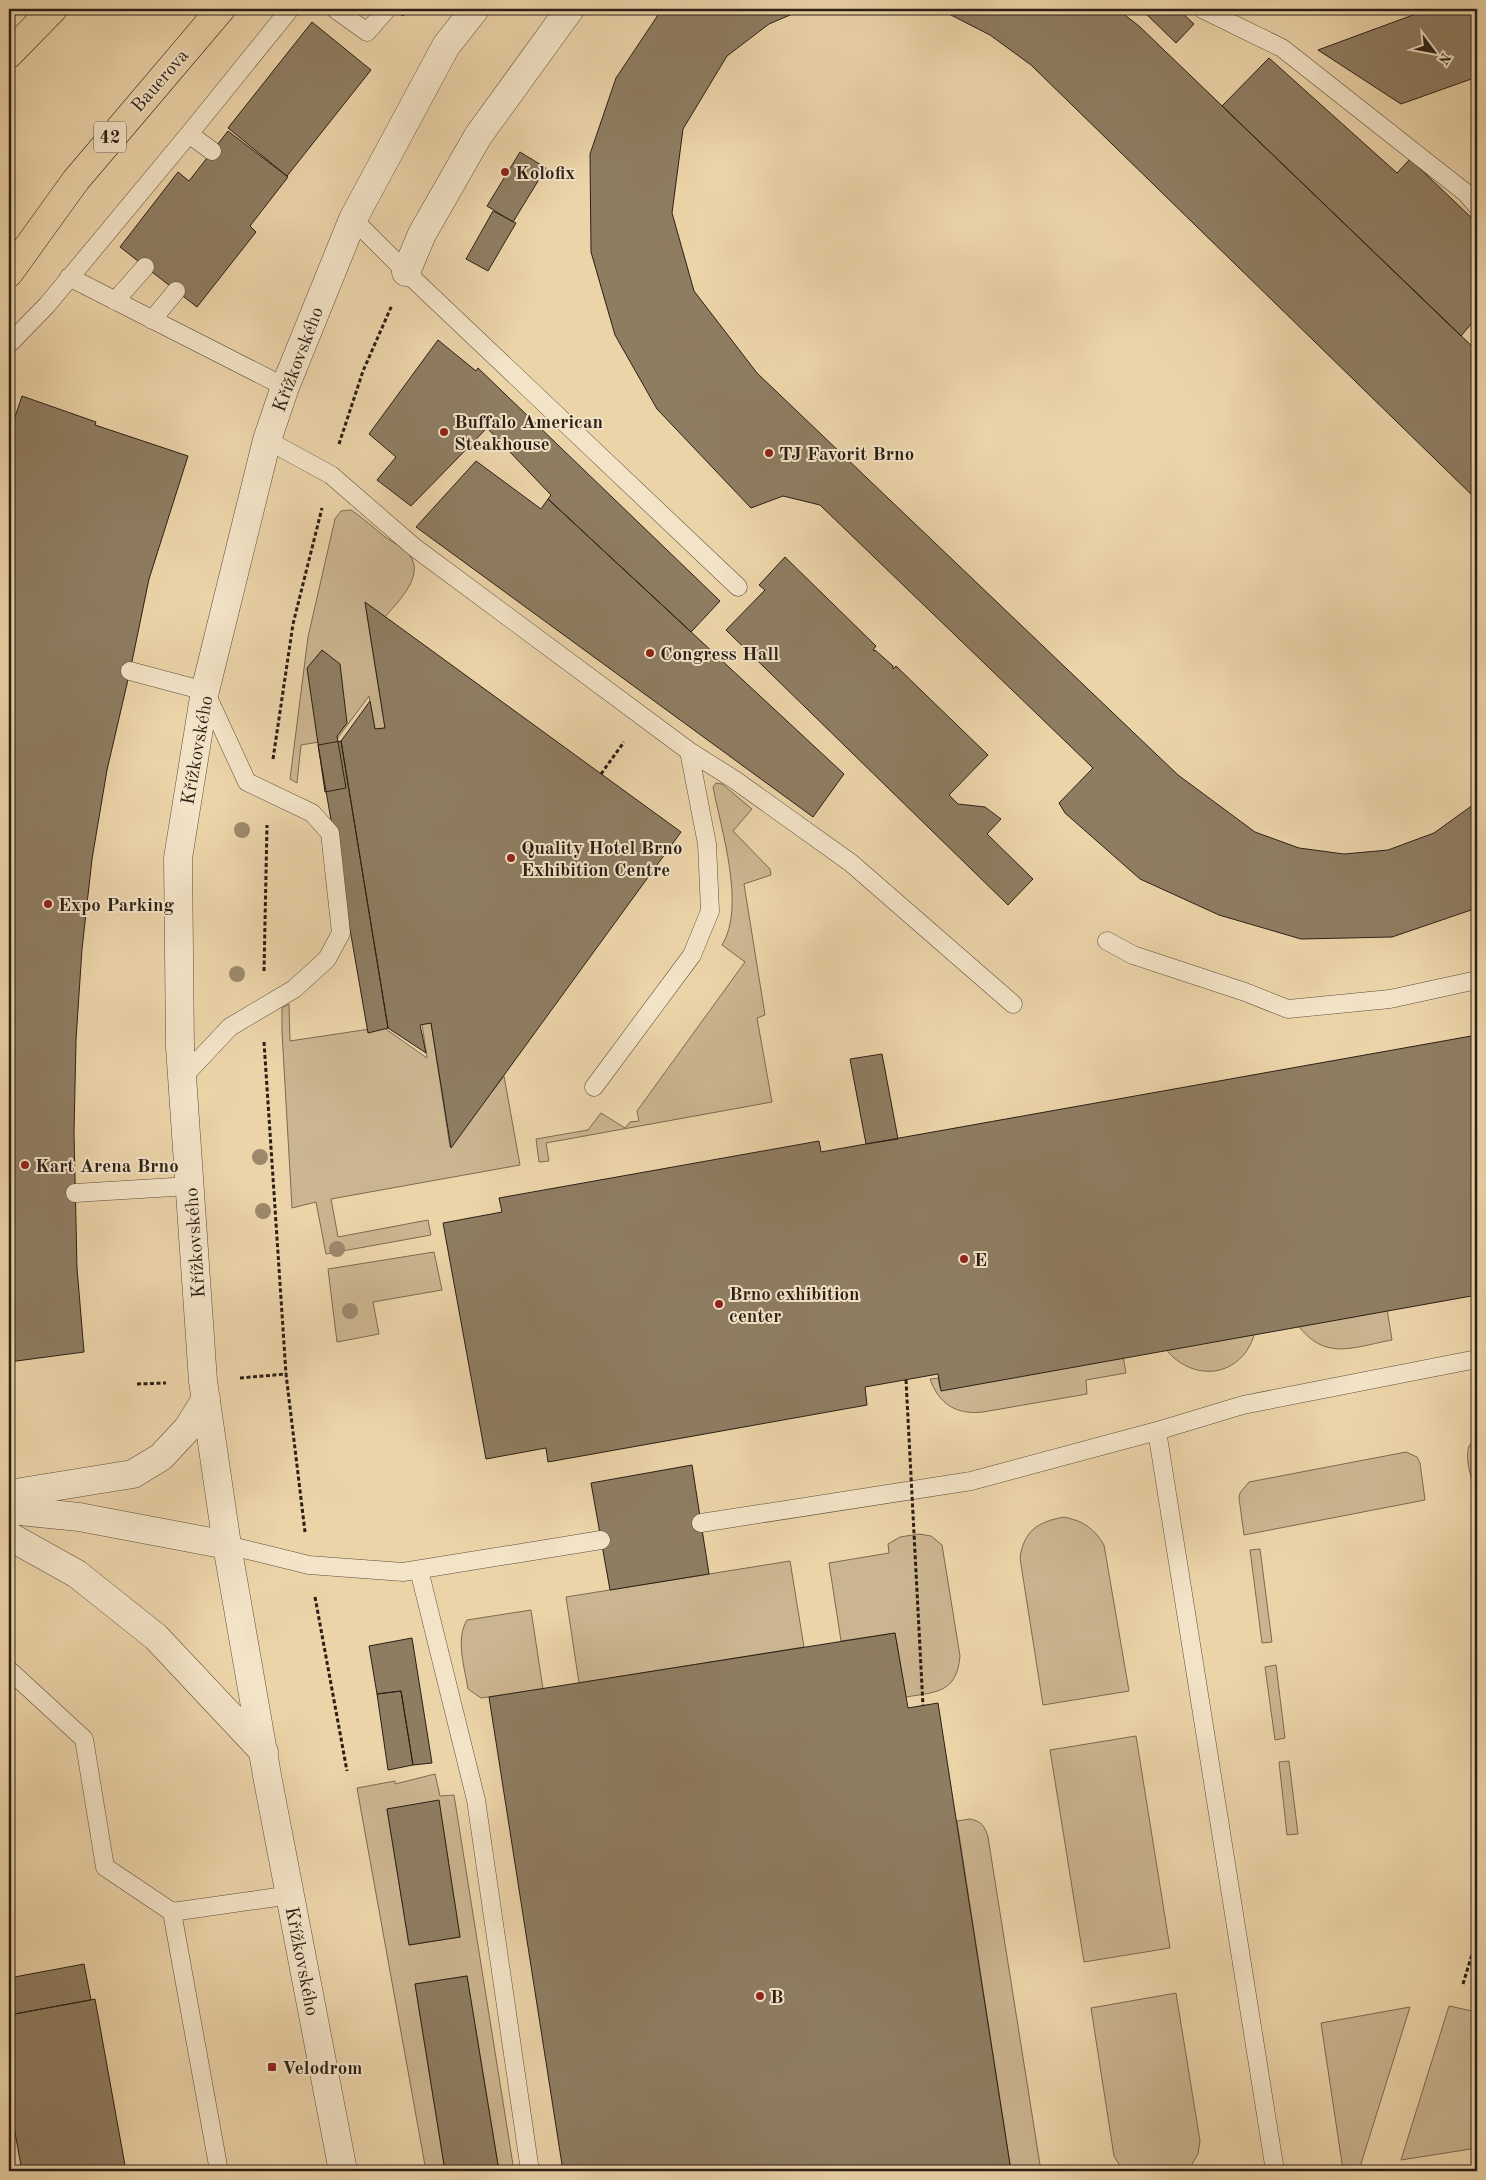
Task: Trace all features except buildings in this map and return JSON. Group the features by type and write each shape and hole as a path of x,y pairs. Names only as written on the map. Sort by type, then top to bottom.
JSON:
{"highway":[{"path":"9,54 53,9"},
{"name":"Bauerova","path":"9,273 76,180 220,9"}],"street":[{"name":"Křížkovského","path":"342,2171 268,1781 227,1545 204,1390 180,1047 178,858 205,691 267,440 285,387 353,219 446,46 475,9"},
{"path":"406,272 422,234 478,136 570,9"},
{"path":"9,1494 134,1474 161,1457 188,1428 204,1390"},
{"path":"9,1510 79,1517 227,1545"},
{"path":"9,1536 77,1574 156,1637 264,1752"}],"lane":[{"path":"9,344 47,305 290,9"},
{"path":"335,9 367,32 387,9"},
{"path":"1202,9 1282,48 1466,193 1477,206"},
{"path":"189,134 212,151"},
{"path":"353,219 406,272 738,587"},
{"path":"115,301 145,267"},
{"path":"69,277 285,387"},
{"path":"152,320 176,290"},
{"path":"267,440 330,475 414,547 689,752 736,780 851,863 1014,1004"},
{"path":"130,671 205,691 247,782 312,813 330,833 341,933 327,959 294,989 230,1027 182,1078"},
{"path":"594,1087 692,955 710,911 707,844 689,752"},
{"path":"1106,941 1133,955 1246,992 1288,1009 1390,999 1477,980"},
{"path":"75,1193 190,1186"},
{"path":"701,1523 971,1481 1157,1431 1243,1405 1477,1359"},
{"path":"1157,1431 1275,2171"},
{"path":"227,1545 309,1565 403,1572 601,1540"},
{"path":"419,1570 476,1800 530,2171"},
{"path":"9,1670 84,1739 105,1867 172,1912 291,1895"},
{"path":"172,1912 219,2171"}],"path":[{"path":"137,1384 204,1390 286,1374 309,1565 347,1771"},
{"path":"906,1380 923,1706"},
{"path":"1463,1984 1477,1938"}],"shaded area":[{"path":"351,510 407,552 412,559 414,567 411,583 385,617 365,603 385,728 375,729 369,696 337,739 301,745 297,783 290,779 308,637 335,519 341,511"},
{"path":"716,783 722,784 752,809 733,831 770,869 771,875 744,884 765,1015 757,1018 772,1102 546,1143 549,1161 539,1162 536,1139 588,1130 601,1113 625,1128 630,1122 639,1121 637,1111 745,962 722,945 729,929 732,910 732,889 726,845 713,787"},
{"path":"289,1004 290,1041 383,1027 427,1058 422,1024 431,1023 450,1147 504,1076 520,1165 331,1199 338,1237 428,1220 431,1235 326,1254 316,1202 292,1208 282,1032 282,1008"},
{"path":"434,1252 442,1290 373,1302 379,1334 337,1342 328,1269"},
{"path":"1387,1309 1392,1340 1352,1348 1329,1348 1318,1344 1297,1324"},
{"path":"1255,1332 1249,1347 1240,1359 1228,1367 1216,1371 1202,1371 1189,1367 1176,1360 1165,1348"},
{"path":"1123,1356 1126,1373 1086,1380 1087,1394 983,1412 965,1412 950,1406 938,1395 930,1379 938,1378 940,1388"},
{"path":"1477,1439 1477,1489 1468,1465 1468,1449"},
{"path":"1406,1452 1417,1457 1420,1463 1425,1500 1244,1535 1239,1498 1240,1493 1249,1482"},
{"path":"1064,1517 1087,1526 1104,1545 1129,1691 1043,1705 1020,1558 1025,1540 1034,1529 1047,1522"},
{"path":"919,1534 931,1536 942,1545 960,1656 955,1677 950,1684 935,1692 906,1697 895,1633 841,1641 829,1563 889,1553 888,1544 900,1537"},
{"path":"1260,1549 1272,1642 1262,1643 1250,1550"},
{"path":"790,1561 804,1647 579,1683 566,1597"},
{"path":"531,1610 543,1689 481,1698 468,1689 463,1663 461,1645 463,1628 467,1620"},
{"path":"1276,1665 1285,1738 1275,1740 1265,1667"},
{"path":"1136,1736 1170,1948 1084,1962 1050,1750"},
{"path":"1289,1761 1298,1834 1287,1835 1279,1762"},
{"path":"435,1774 440,1796 454,1795 514,2171 499,2171 467,1976 415,1984 445,2171 426,2171 357,1788 395,1781 395,1784","holes":["439,1801 460,1937 409,1945 387,1809"]},
{"path":"970,1819 982,1825 988,1837 1041,2171 1011,2171 957,1821"},
{"path":"1176,1993 1200,2141 1198,2154 1188,2171 1123,2171 1114,2156 1091,2008"},
{"path":"1449,2006 1477,2012 1477,2148 1401,2160"},
{"path":"1410,2007 1360,2167 1343,2170 1321,2023"}],"place":[{"name":"Kolofix","path":"505,172"},
{"name":"Buffalo American Steakhouse","path":"444,432"},
{"name":"TJ Favorit Brno","path":"769,453"},
{"name":"Congress Hall","path":"650,653"},
{"name":"Quality Hotel Brno Exhibition Centre","path":"511,858"},
{"name":"Expo Parking","path":"48,904"},
{"name":"Kart Arena Brno","path":"25,1165"},
{"name":"E","path":"964,1259"},
{"name":"Brno exhibition center","path":"719,1304"},
{"name":"B","path":"760,1996"},
{"name":"Velodrom","path":"272,2067"}]}
